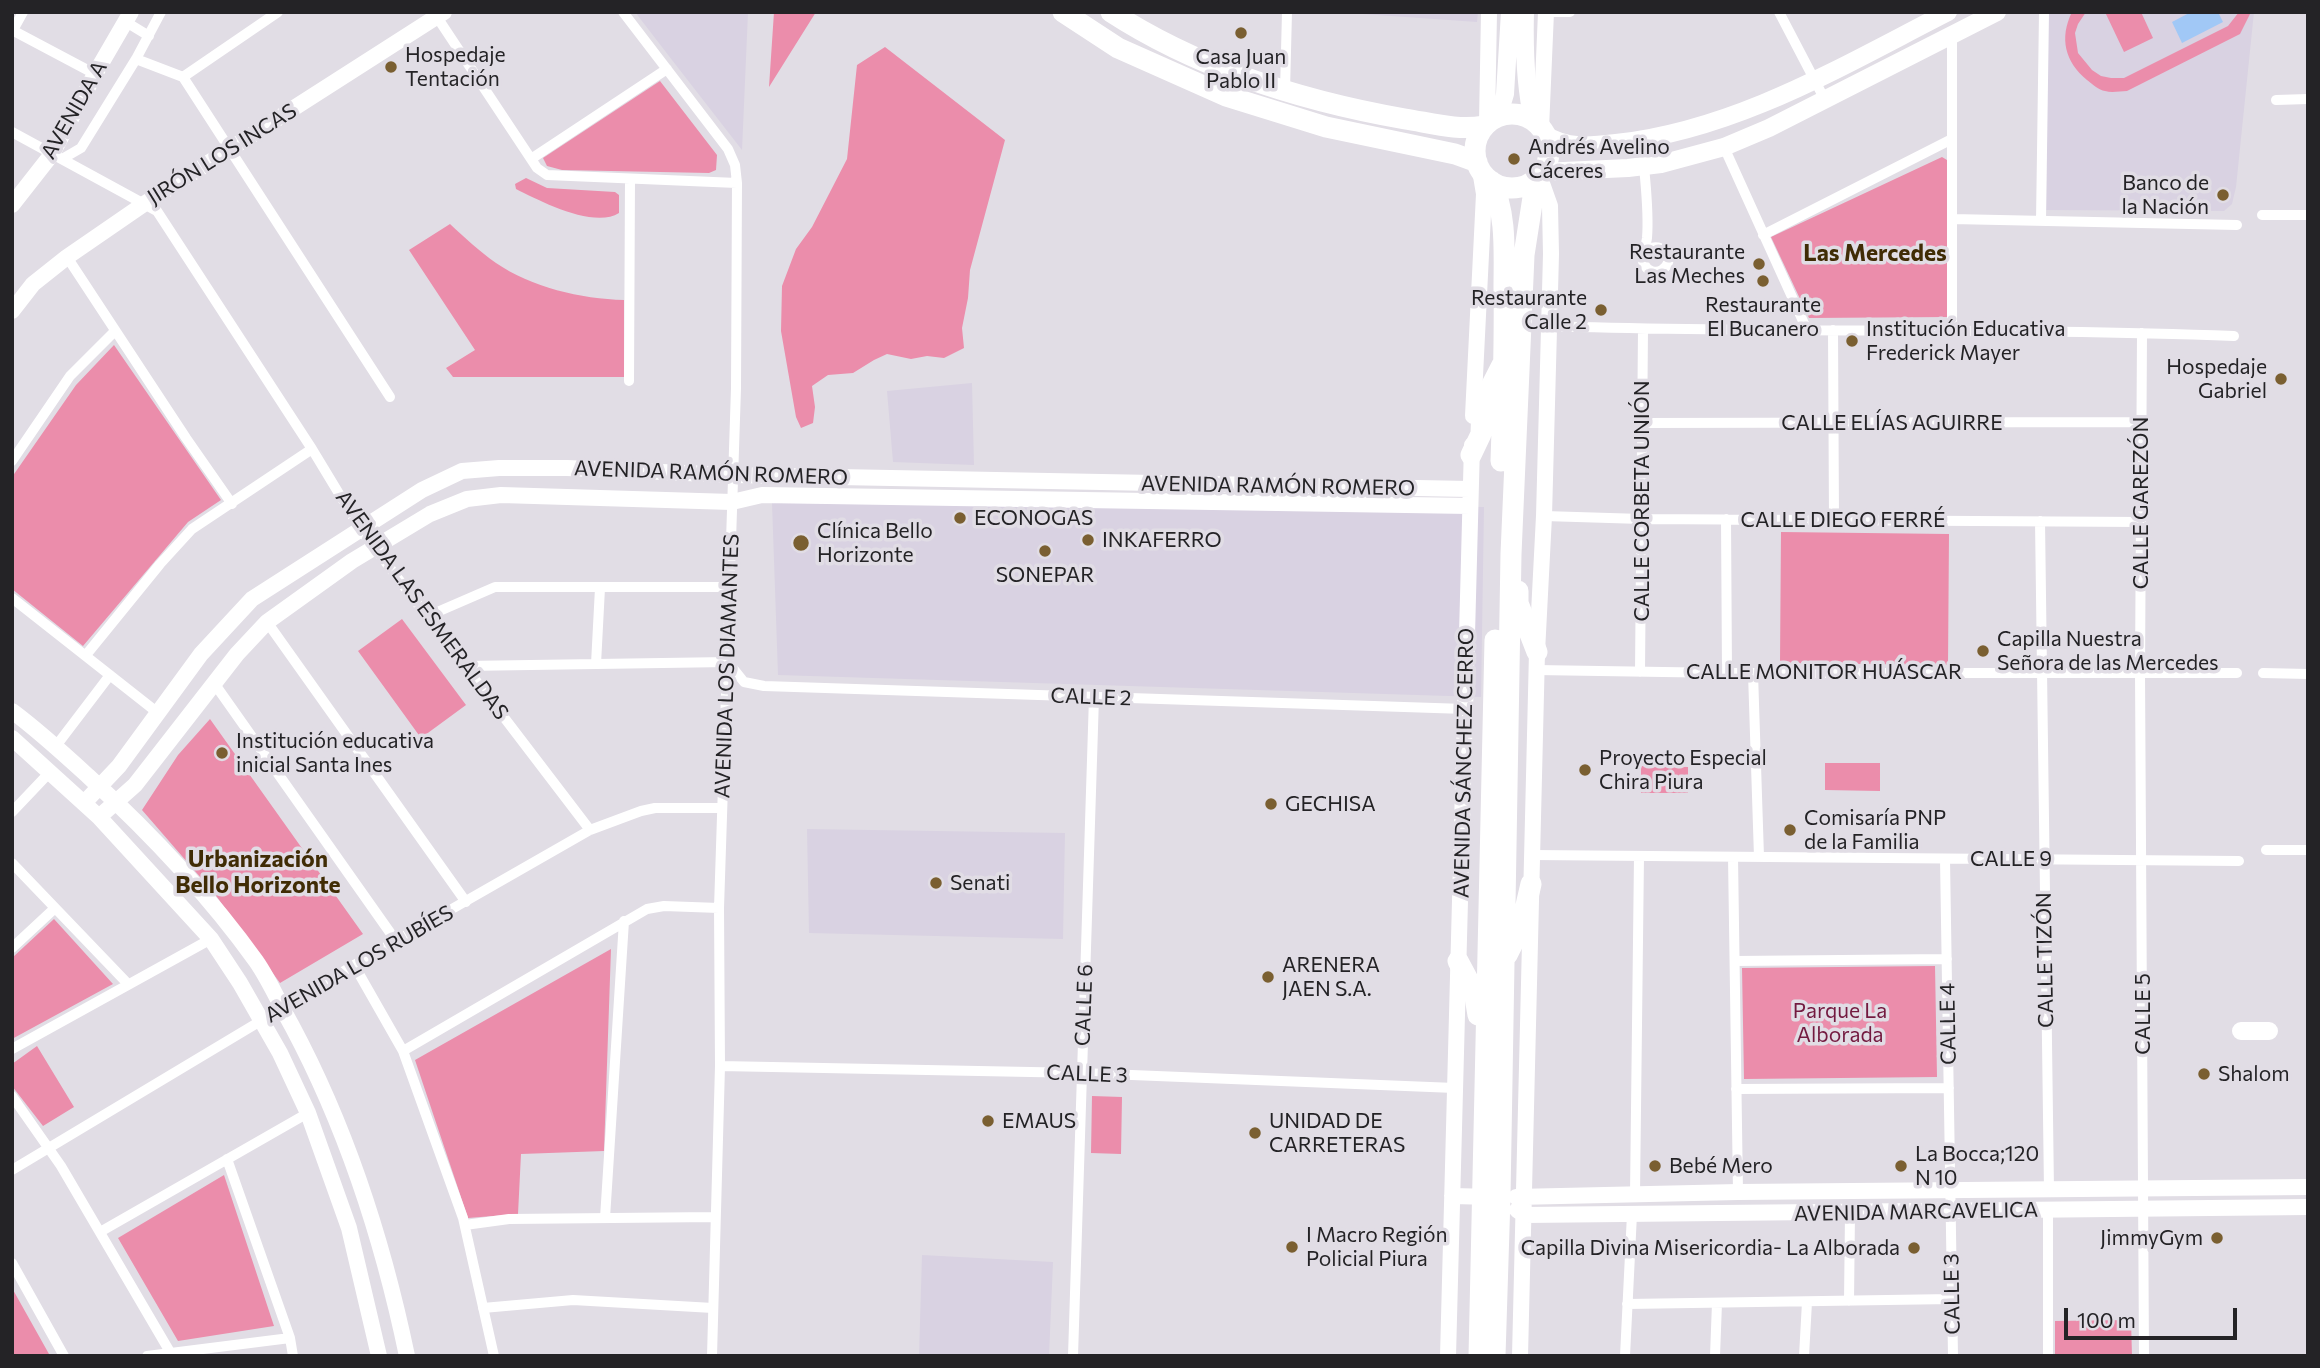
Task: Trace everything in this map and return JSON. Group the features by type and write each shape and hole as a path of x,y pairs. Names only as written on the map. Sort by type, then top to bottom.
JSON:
{"highway":[{"path":"1065,13 1118,48 1226,96 1326,127 1464,156 1504,187 1518,187 1539,175 1547,162 1549,150 1540,128 1516,114 1457,128 1377,114 1285,91 1189,55 1111,12"},
{"path":"1373,136 1377,114"},
{"path":"1483,171 1476,143 1490,122"},
{"name":"AVENIDA SÁNCHEZ CERRO","path":"1483,171 1498,195 1502,220 1504,360 1485,1049 1492,1197"},
{"name":"AVENIDA SÁNCHEZ CERRO","path":"1482,1352 1504,960 1511,554 1524,255 1539,175"},
{"path":"1471,455 1481,434 1482,404 1504,360"},
{"path":"1511,554 1518,570 1518,603 1536,661"},
{"path":"1504,960 1521,927 1531,884"},
{"path":"1458,961 1477,1000 1480,1034 1485,1049"}],"main road":[{"path":"1525,12 1527,95 1540,128 1555,141 1568,145 1598,145 1656,138 1720,120 1814,80 1948,12"},
{"path":"1539,175 1644,166 1724,147 1769,128 1997,12"},
{"path":"1490,122 1505,93 1510,13"},
{"path":"2241,1031 2269,1031"}],"street":[{"path":"23,12 12,30 95,74"},
{"path":"57,156 81,148 136,59 161,12"},
{"name":"AVENIDA LOS DIAMANTES","path":"624,12 728,149 735,165 737,183 733,475 719,908 720,1066 712,1356"},
{"path":"1285,91 1287,12"},
{"path":"1489,12 1490,122"},
{"path":"1540,128 1546,12 1570,12"},
{"path":"1779,12 1825,100"},
{"path":"2041,221 2044,12"},
{"path":"183,77 271,14"},
{"path":"440,15 537,168 547,175 737,183"},
{"name":"JIRÓN LOS INCAS","path":"12,311 33,284 67,257 144,204 440,15"},
{"path":"129,17 149,36"},
{"name":"AVENIDA A","path":"12,205 57,156 95,74 129,17"},
{"path":"1952,35 1952,331"},
{"path":"136,59 183,77 390,397"},
{"path":"531,159 667,69"},
{"path":"2276,100 2308,99"},
{"name":"AVENIDA LAS ESMERALDAS","path":"12,132 157,211 312,449 361,530 590,830"},
{"path":"1763,235 1952,139"},
{"path":"1724,147 1807,330"},
{"path":"1644,166 1648,224 1646,250"},
{"name":"AVENIDA SÁNCHEZ CERRO","path":"1448,1356 1471,455 1483,171"},
{"path":"1520,1356 1536,661 1545,516 1551,254 1550,206 1539,175"},
{"path":"629,381 630,179"},
{"path":"2262,215 2308,215"},
{"path":"1952,219 2237,225"},
{"path":"67,257 232,503"},
{"path":"1549,327 2234,336"},
{"name":"CALLE CORBETA UNIÓN","path":"1640,672 1643,329"},
{"path":"1833,330 1834,520"},
{"path":"12,461 70,376 116,331"},
{"name":"CALLE GAREZÓN","path":"2140,673 2143,333"},
{"name":"CALLE ELÍAS AGUIRRE","path":"1642,423 2142,422"},
{"path":"86,655 192,529 312,449"},
{"name":"AVENIDA RAMÓN ROMERO","path":"84,803 119,766 201,654 252,599 422,490 462,471 567,468 1470,498"},
{"path":"944,480 944,497"},
{"path":"975,480 975,498"},
{"name":"AVENIDA RAMÓN ROMERO","path":"99,817 135,785 237,654 267,622 352,561 430,514 467,499 501,495 732,502 762,495 1470,498"},
{"name":"CALLE DIEGO FERRÉ","path":"1545,516 2141,522"},
{"path":"1726,519 1727,673"},
{"name":"CALLE TIZÓN","path":"2040,521 2049,1189"},
{"path":"428,616 495,587 730,587"},
{"path":"596,664 600,588"},
{"path":"12,598 158,713"},
{"path":"267,622 466,902"},
{"name":"CALLE MONITOR HUÁSCAR","path":"1536,661 1640,672 2237,673"},
{"path":"465,666 728,662"},
{"name":"CALLE 2","path":"728,662 744,682 764,686 1465,709"},
{"path":"1754,673 1759,857"},
{"name":"CALLE 5","path":"2140,673 2144,1356"},
{"path":"2263,673 2308,674"},
{"path":"56,746 110,675"},
{"path":"214,683 396,941"},
{"name":"CALLE 6","path":"1073,1356 1094,697"},
{"path":"12,710 56,746 116,802 201,892 257,962 313,1067 361,1184 394,1297 407,1356"},
{"path":"12,738 99,817 211,939 240,983 280,1054 308,1113 349,1228 379,1356"},
{"path":"12,812 50,772"},
{"name":"AVENIDA LOS RUBÍES","path":"12,1170 354,965 590,830 654,808 722,808"},
{"path":"2266,850 2308,850"},
{"name":"CALLE 9","path":"1532,855 2239,861"},
{"path":"1635,1194 1639,856"},
{"path":"1733,857 1738,1192"},
{"name":"CALLE 4","path":"1945,859 1950,1190"},
{"path":"12,863 128,984"},
{"path":"403,1051 647,909 664,906 719,908"},
{"path":"12,948 55,908"},
{"path":"605,1218 624,921"},
{"path":"12,1049 211,939"},
{"path":"1735,961 1947,959"},
{"path":"354,965 403,1051 465,1225 494,1356"},
{"name":"CALLE 3","path":"720,1066 1082,1073 1455,1088"},
{"path":"1736,1089 1949,1088"},
{"path":"12,1096 50,1148 170,1352"},
{"path":"100,1232 308,1113"},
{"path":"227,1159 290,1338 293,1356"},
{"name":"AVENIDA MARCAVELICA","path":"1452,1196 2308,1187"},
{"name":"CALLE 3","path":"1950,1190 1953,1356"},
{"path":"1773,1192 1773,1213"},
{"path":"1492,1197 1524,1215"},
{"name":"AVENIDA MARCAVELICA","path":"1524,1215 2308,1207"},
{"path":"2048,1211 2049,1356"},
{"path":"1849,1301 1850,1213"},
{"path":"1625,1356 1632,1214"},
{"path":"465,1225 509,1219 715,1217"},
{"path":"12,1262 64,1356"},
{"path":"1627,1304 1952,1299"},
{"path":"483,1308 573,1300 713,1308"},
{"path":"1804,1356 1807,1302"},
{"path":"1715,1356 1717,1303"},
{"path":"147,1356 290,1338"}],"shaded area":[{"path":"635,12 748,12 742,150 672,60"},
{"path":"1334,12 1478,12 1477,22"},
{"path":"2048,12 2254,12 2232,204 2224,211 2046,210"},
{"path":"972,383 974,465 893,462 887,391"},
{"path":"772,503 1484,507 1481,697 778,675"},
{"name":"Senati","path":"807,829 1065,833 1063,939 809,933"},
{"path":"922,1255 1053,1262 1049,1356 919,1356"}],"green space":[{"path":"774,12 816,12 769,87"},
{"path":"2072,12 2086,12 2075,33 2078,53 2092,70 2101,76 2124,78 2228,26 2239,12 2251,12 2240,34 2127,91 2113,92 2091,83 2069,57 2065,40"},
{"path":"2105,12 2141,12 2153,38 2124,52"},
{"path":"885,47 1005,140 970,270 962,328 964,348 944,358 927,356 911,359 887,354 853,373 828,375 812,386 815,407 813,423 801,428 796,417 781,331 782,286 796,249 812,227 847,159 857,65"},
{"path":"660,81 717,155 716,170 709,173 562,170 547,166 543,158"},
{"path":"1942,157 1947,160 1948,317 1809,318 1771,237"},
{"path":"526,178 547,188 615,192 619,195 619,213 596,218 553,206 516,189 515,184"},
{"path":"450,224 490,258 525,279 574,294 624,300 624,377 453,377 446,368 475,350 409,250"},
{"path":"114,345 221,500 188,522 83,646 12,589 12,477 76,385"},
{"path":"1781,532 1949,534 1948,665 1780,663"},
{"path":"402,619 466,705 421,738 358,651"},
{"path":"210,719 363,934 280,983 214,893 142,810 178,755"},
{"path":"1825,763 1880,763 1880,791 1825,790"},
{"path":"1641,766 1688,767 1688,793 1641,793"},
{"path":"54,919 113,984 12,1039 12,958"},
{"path":"611,949 604,1151 521,1154 518,1214 468,1218 415,1060"},
{"name":"Parque La Alborada","path":"1935,966 1937,1077 1744,1079 1742,968"},
{"path":"37,1046 74,1107 43,1126 12,1086 12,1064"},
{"path":"1092,1096 1122,1097 1121,1154 1091,1153"},
{"path":"224,1175 274,1326 178,1341 118,1238"},
{"path":"12,1288 49,1354 12,1356"},
{"path":"2131,1320 2132,1356 2055,1356 2055,1321"}],"water":[{"path":"2191,12 2218,12 2223,22 2182,43 2172,22"}],"place":[{"name":"Casa Juan Pablo II","path":"1241,33"},
{"name":"Hospedaje Tentación","path":"391,67"},
{"name":"Andrés Avelino Cáceres","path":"1514,159"},
{"name":"Banco de la Nación","path":"2223,195"},
{"name":"Restaurante Las Meches","path":"1759,264"},
{"name":"Restaurante El Bucanero","path":"1763,281"},
{"name":"Restaurante Calle 2","path":"1601,310"},
{"name":"Institución Educativa Frederick Mayer","path":"1852,341"},
{"name":"Hospedaje Gabriel","path":"2281,379"},
{"name":"ECONOGAS","path":"960,518"},
{"name":"INKAFERRO","path":"1088,540"},
{"name":"Clínica Bello Horizonte","path":"801,543"},
{"name":"SONEPAR","path":"1045,551"},
{"name":"Capilla Nuestra Señora de las Mercedes","path":"1983,651"},
{"name":"Institución educativa inicial Santa Ines","path":"222,753"},
{"name":"Proyecto Especial Chira Piura","path":"1585,770"},
{"name":"GECHISA","path":"1271,804"},
{"name":"Comisaría PNP de la Familia","path":"1790,830"},
{"name":"Senati","path":"936,883"},
{"name":"ARENERA JAEN S.A.","path":"1268,977"},
{"name":"Shalom","path":"2204,1074"},
{"name":"EMAUS","path":"988,1121"},
{"name":"UNIDAD DE CARRETERAS","path":"1255,1133"},
{"name":"Bebé Mero","path":"1655,1166"},
{"name":"La Bocca;120 N 10","path":"1901,1166"},
{"name":"JimmyGym","path":"2217,1238"},
{"name":"I Macro Región Policial Piura","path":"1292,1247"},
{"name":"Capilla Divina Misericordia- La Alborada","path":"1914,1248"}],"district":[{"name":"Las Mercedes","path":"1875,253"},
{"name":"Urbanización Bello Horizonte","path":"258,872"}]}
